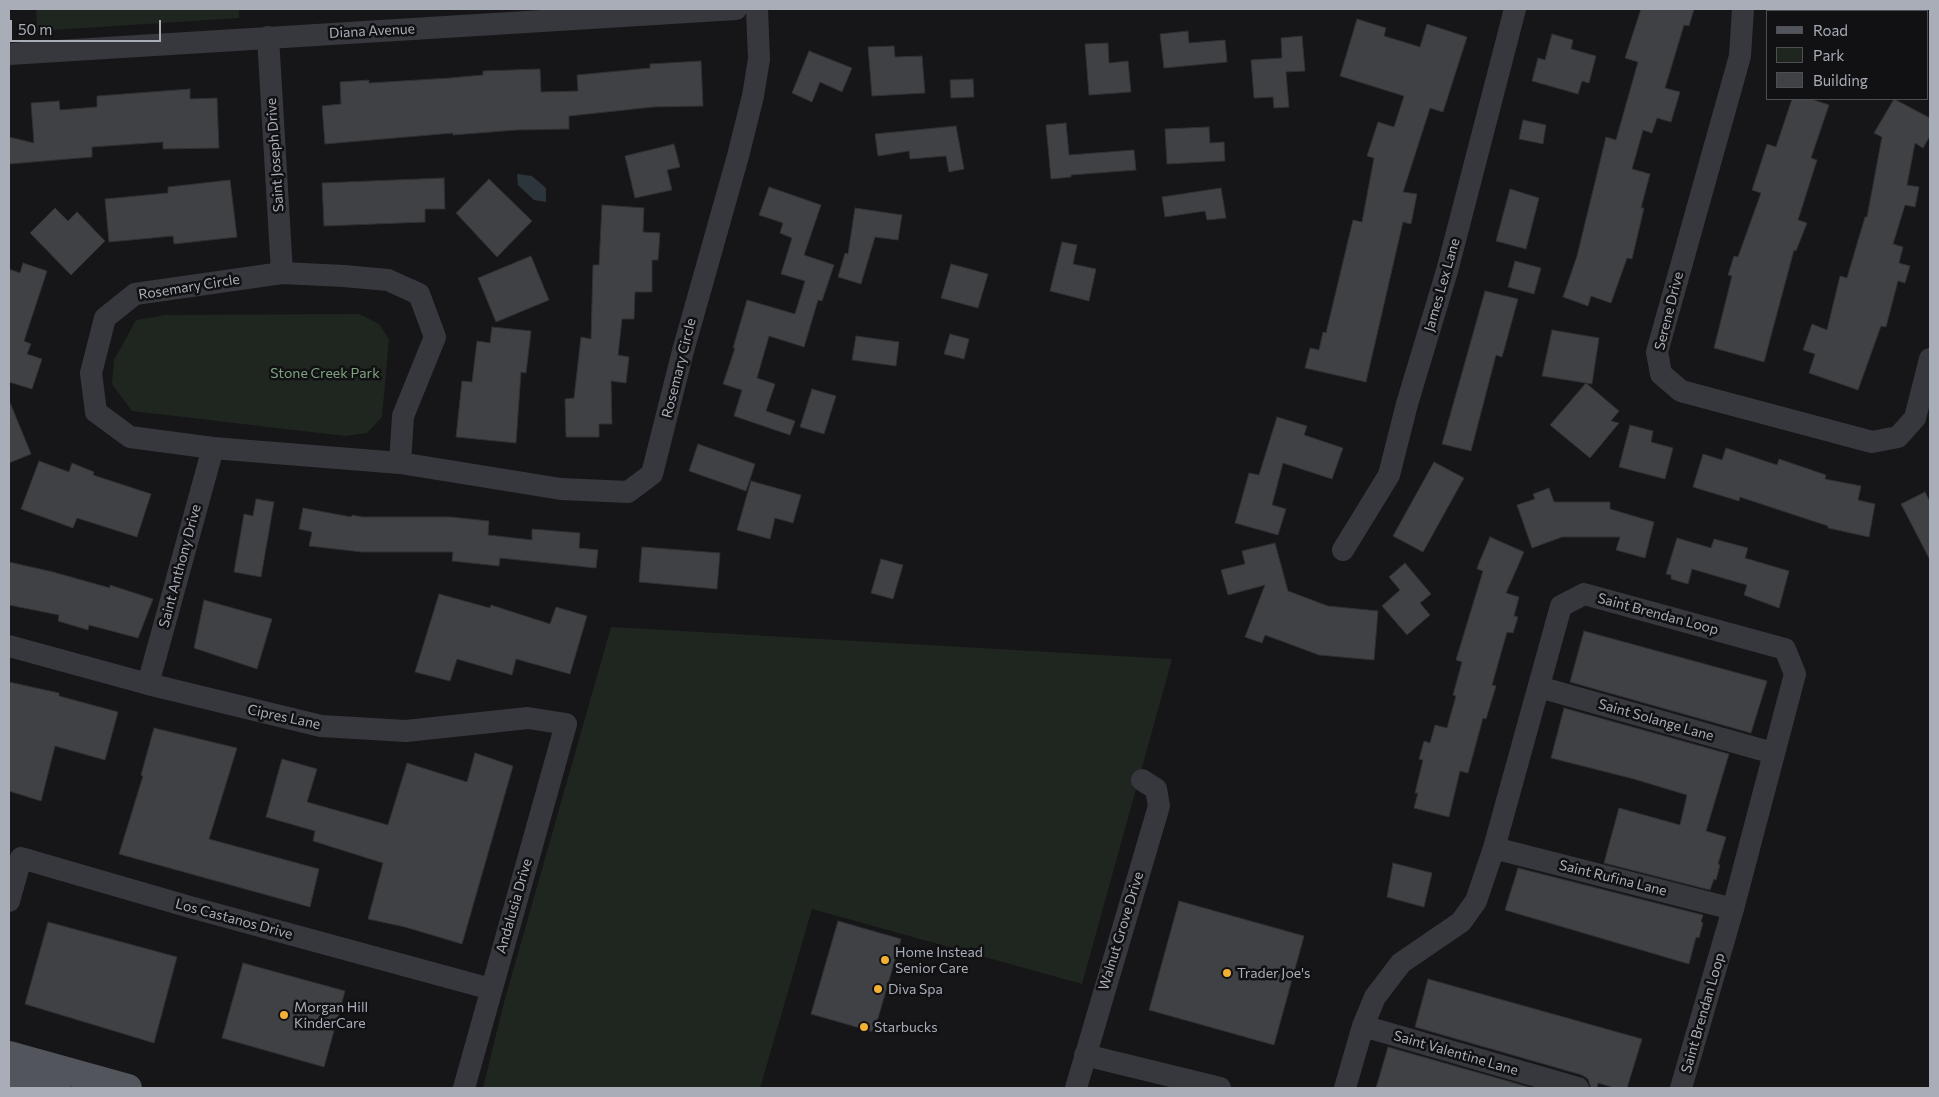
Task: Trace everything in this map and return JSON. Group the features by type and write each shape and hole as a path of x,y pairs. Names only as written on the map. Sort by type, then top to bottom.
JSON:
{"main road":[{"path":"9,1055 128,1088"},
{"path":"9,1076 56,1088"}],"street":[{"name":"Diana Avenue","path":"9,54 570,14 736,9"},
{"name":"Rosemary Circle","path":"400,464 403,416 435,337 419,294 388,280 344,276 282,274 135,294 105,318 91,374 96,412 130,437 212,448 400,464 561,488 628,492 652,474 683,351 753,96 759,59 757,9"},
{"name":"James Lex Lane","path":"1343,550 1389,475 1407,404 1447,271 1515,9"},
{"name":"Serene Drive","path":"1742,9 1740,56 1656,352 1661,374 1681,390 1872,442 1898,436 1915,418 1930,359"},
{"name":"Saint Joseph Drive","path":"268,37 282,274"},
{"name":"Saint Anthony Drive","path":"148,684 212,448"},
{"name":"Saint Brendan Loop","path":"1345,1088 1363,1026 1375,997 1401,963 1461,922 1476,901 1494,848 1561,606 1584,594 1785,649 1795,674 1733,909 1681,1088"},
{"name":"Cipres Lane","path":"9,646 148,684 321,726 406,731 528,718 566,724"},
{"name":"Saint Solange Lane","path":"1539,687 1773,753"},
{"name":"Andalusia Drive","path":"464,1088 566,724"},
{"name":"Walnut Grove Drive","path":"1076,1088 1159,806 1156,789 1142,780"},
{"name":"Saint Rufina Lane","path":"1494,848 1733,909"},
{"name":"Los Castanos Drive","path":"9,901 21,858 190,907 491,989"},
{"name":"Saint Valentine Lane","path":"1363,1026 1578,1088"},
{"path":"1085,1055 1220,1088"}],"green space":[{"path":"36,9 239,9 239,18 37,31"},
{"name":"Stone Creek Park","path":"359,314 379,324 389,339 382,417 367,433 345,436 132,411 112,384 114,360 136,320 165,315"},
{"path":"611,627 1172,659 1082,984 812,909 760,1088 483,1088 503,1006"}],"shaded area":[{"path":"517,174 532,176 546,188 546,202 534,200 518,185"}],"building":[{"path":"1641,9 1694,9 1689,26 1684,25 1665,88 1680,92 1671,122 1657,118 1652,133 1643,130 1632,169 1650,174 1641,208 1644,208 1632,259 1627,258 1611,303 1591,296 1588,306 1563,297 1577,256 1606,137 1616,140 1638,62 1625,58"},
{"path":"1357,19 1386,28 1384,36 1420,47 1427,24 1467,37 1443,112 1430,108 1403,192 1417,194 1411,224 1403,222 1366,382 1305,368 1310,348 1319,350 1323,332 1326,333 1353,220 1362,222 1374,158 1367,156 1378,122 1394,127 1404,96 1340,76"},
{"path":"1188,31 1189,43 1225,40 1227,62 1164,68 1160,34"},
{"path":"1552,34 1573,40 1571,49 1596,56 1589,83 1582,81 1578,94 1532,81 1538,58 1545,60"},
{"path":"1302,36 1305,71 1286,72 1289,107 1274,108 1273,97 1254,98 1251,60 1282,58 1281,38"},
{"path":"1108,43 1109,63 1128,61 1131,92 1089,95 1085,44"},
{"path":"894,46 895,57 922,56 925,93 872,96 868,47"},
{"path":"809,51 852,68 842,92 820,82 812,102 792,93"},
{"path":"701,61 703,106 653,107 569,116 569,129 516,130 453,135 453,133 325,144 322,106 341,104 340,82 369,80 369,83 450,78 483,75 483,71 540,69 541,92 578,91 577,75 650,68 650,64"},
{"path":"973,79 974,97 951,98 950,80"},
{"path":"190,89 190,99 217,98 219,148 163,149 163,142 92,147 92,157 9,164 9,137 34,143 31,103 59,101 60,110 97,107 97,96"},
{"path":"1792,100 1814,100 1829,105 1811,158 1817,160 1798,220 1807,223 1796,251 1794,250 1764,362 1714,348 1732,276 1728,275 1734,256 1738,257 1761,193 1752,190 1767,144 1776,147"},
{"path":"1893,100 1930,118 1930,136 1923,148 1915,143 1907,185 1919,187 1915,207 1905,205 1893,244 1903,247 1899,263 1910,266 1905,283 1898,281 1886,327 1881,326 1858,390 1809,373 1815,354 1803,350 1812,324 1827,330 1840,276 1847,278 1865,217 1867,217 1882,137 1874,133"},
{"path":"1523,120 1546,125 1543,144 1519,139"},
{"path":"1066,123 1069,155 1134,150 1136,170 1071,175 1071,177 1051,179 1046,125"},
{"path":"956,126 964,169 949,172 946,156 910,159 909,151 878,156 875,134"},
{"path":"1209,127 1210,143 1224,142 1225,161 1167,164 1165,129"},
{"path":"674,144 680,167 667,170 672,190 635,198 625,156"},
{"path":"444,178 445,209 425,209 425,222 324,226 322,183"},
{"path":"489,179 532,221 497,257 456,213"},
{"path":"230,180 237,237 174,244 173,236 109,242 105,199 168,193 168,187"},
{"path":"769,187 821,205 804,255 834,265 822,301 818,300 804,347 769,336 757,378 775,384 766,411 795,421 790,435 734,416 742,390 723,384 735,348 733,348 747,300 795,314 805,281 781,274 792,238 780,233 783,223 759,215"},
{"path":"1221,188 1226,218 1207,220 1205,211 1165,217 1162,197"},
{"path":"1510,189 1539,198 1526,249 1496,241"},
{"path":"602,205 644,208 643,232 660,233 658,260 652,260 652,292 635,292 634,319 622,319 618,355 629,357 626,383 611,381 612,424 599,424 599,437 566,437 565,399 574,398 581,337 591,339 593,265 599,265"},
{"path":"55,208 68,221 77,212 105,241 71,275 30,233"},
{"path":"855,208 902,215 898,240 875,237 861,284 838,277 845,253 848,254"},
{"path":"1062,242 1077,245 1073,264 1096,269 1089,301 1050,291"},
{"path":"531,256 549,300 496,322 478,278"},
{"path":"1515,261 1541,268 1534,294 1508,287"},
{"path":"23,263 47,271 24,341 31,344 27,354 42,359 32,389 9,382 9,269 20,273"},
{"path":"951,264 988,274 978,308 941,298"},
{"path":"1485,291 1518,299 1502,357 1496,355 1471,451 1442,444"},
{"path":"492,327 531,331 526,373 521,372 516,443 456,437 462,381 472,382 477,341 490,343"},
{"path":"1552,330 1599,338 1592,384 1542,376"},
{"path":"950,334 969,339 964,359 944,354"},
{"path":"856,336 899,342 896,366 852,360"},
{"path":"1586,383 1619,411 1611,421 1619,423 1590,458 1550,425"},
{"path":"812,389 836,396 824,434 800,427"},
{"path":"9,400 31,454 9,463"},
{"path":"1277,417 1307,426 1304,435 1343,448 1332,479 1283,463 1272,505 1286,509 1278,535 1235,523 1249,473 1259,475"},
{"path":"1630,425 1653,431 1651,442 1673,448 1665,479 1619,467"},
{"path":"698,444 755,464 746,491 689,471"},
{"path":"1726,448 1777,465 1779,459 1826,475 1825,479 1861,486 1858,500 1875,504 1869,537 1828,528 1828,526 1740,497 1739,501 1693,487 1703,454 1722,460"},
{"path":"39,461 69,472 72,463 94,472 93,475 151,494 137,537 77,518 73,528 21,509"},
{"path":"1434,462 1464,478 1423,552 1393,536"},
{"path":"751,481 801,495 793,523 775,518 770,539 737,530"},
{"path":"1549,488 1554,502 1610,502 1610,509 1654,522 1645,558 1616,550 1620,537 1562,537 1532,548 1517,505 1535,499 1533,494"},
{"path":"1925,492 1930,502 1930,560 1901,504"},
{"path":"256,499 274,502 261,577 234,572 244,514 253,516"},
{"path":"303,508 351,517 352,515 362,517 451,517 489,521 488,535 532,540 532,529 580,533 579,548 598,550 596,568 500,558 499,566 452,561 453,552 362,552 309,546 312,532 299,529"},
{"path":"1490,537 1524,552 1506,593 1519,597 1514,616 1518,617 1513,633 1507,632 1492,685 1496,686 1486,719 1483,718 1468,773 1460,771 1449,817 1414,808 1418,793 1415,793 1423,760 1419,759 1424,741 1430,743 1435,725 1447,728 1456,696 1453,695 1462,662 1456,660 1483,571 1477,569"},
{"path":"1677,538 1711,548 1714,539 1748,548 1745,558 1789,571 1779,608 1744,595 1747,585 1692,569 1688,584 1671,579 1671,575 1666,574"},
{"path":"1275,543 1288,591 1328,606 1378,611 1374,660 1319,655 1265,635 1262,643 1245,637 1265,585 1228,595 1221,570 1245,564 1242,551"},
{"path":"642,547 720,553 717,589 639,582"},
{"path":"881,559 903,565 893,599 871,593"},
{"path":"9,562 110,588 110,585 153,599 138,638 89,625 88,630 58,621 59,615 9,605"},
{"path":"1405,563 1431,594 1420,603 1430,615 1407,635 1382,606 1400,590 1389,577"},
{"path":"439,594 490,608 491,605 550,624 556,607 587,616 570,674 516,659 512,675 457,659 450,681 415,672"},
{"path":"204,600 272,619 257,669 194,648"},
{"path":"1584,631 1767,681 1751,733 1570,682"},
{"path":"9,682 59,693 59,696 118,712 105,760 55,746 41,801 9,791"},
{"path":"1564,708 1729,754 1706,831 1726,837 1718,864 1720,865 1716,880 1714,879 1710,890 1604,863 1619,808 1680,825 1687,795 1634,779 1551,758"},
{"path":"154,728 237,748 209,839 319,869 310,907 119,854 143,776 141,775"},
{"path":"475,753 513,766 462,944 405,927 368,919 383,863 313,841 315,831 266,817 282,759 317,769 307,802 388,825 407,763 467,782"},
{"path":"1393,863 1432,873 1424,907 1387,897"},
{"path":"1518,868 1703,915 1699,938 1696,937 1689,964 1505,910"},
{"name":"Trader Joe's","path":"1179,901 1304,936 1274,1045 1149,1010"},
{"path":"838,921 901,939 874,1032 811,1014"},
{"path":"48,922 177,957 154,1043 25,1004"},
{"name":"Morgan Hill KinderCare","path":"243,963 345,991 324,1067 222,1038"},
{"path":"1428,979 1642,1039 1627,1088 1615,1088 1598,1083 1597,1088 1591,1088 1588,1079 1582,1075 1415,1027"},
{"path":"1388,1047 1532,1088 1376,1088"}],"place":[{"name":"Home Instead Senior Care","path":"885,960"},
{"name":"Trader Joe's","path":"1227,973"},
{"name":"Diva Spa","path":"878,989"},
{"name":"Morgan Hill KinderCare","path":"284,1015"},
{"name":"Starbucks","path":"864,1027"}]}
